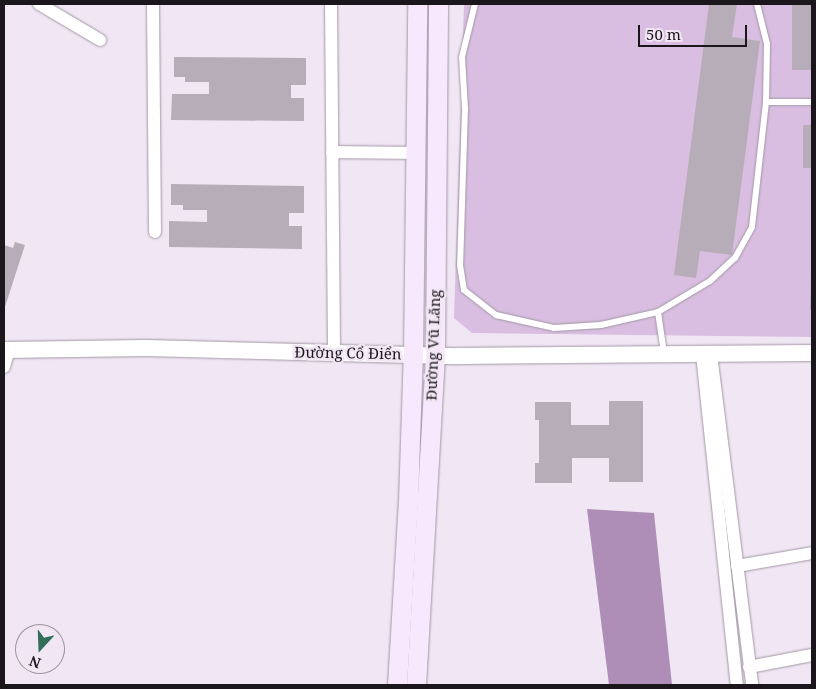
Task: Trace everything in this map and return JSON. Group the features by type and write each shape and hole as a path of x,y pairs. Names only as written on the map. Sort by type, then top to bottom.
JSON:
{"main road":[{"name":"Đường Vũ Lăng","path":"416,685 410,630 417,4"},
{"name":"Đường Vũ Lăng","path":"398,685 410,630 435,354 438,4"}],"street":[{"path":"39,4 100,40"},
{"path":"153,4 155,232"},
{"path":"331,4 334,352"},
{"path":"332,152 416,153"},
{"name":"Đường Cổ Điển","path":"7,350 146,348 460,356 812,353"},
{"path":"4,367 7,350"},
{"path":"706,354 737,566 752,685"},
{"path":"706,354 737,685"},
{"path":"737,566 812,553"},
{"path":"749,667 812,655"}],"lane":[{"path":"476,4 462,57 465,109 460,265 464,290 496,316 554,328 601,325 658,312 710,281 735,258 752,227 766,102 767,44 757,4"},
{"path":"766,102 812,102"},
{"path":"658,312 665,355"}],"shaded area":[{"path":"464,4 812,4 812,337 472,333 454,318"},
{"path":"587,509 654,513 672,685 609,685"}],"building":[{"path":"709,4 737,4 732,37 760,41 732,255 700,251 696,278 674,275"},
{"path":"792,4 812,4 812,70 792,70"},
{"path":"174,57 306,58 306,85 291,85 291,98 304,98 304,121 171,120 172,94 209,94 209,82 185,82 185,77 174,77"},
{"path":"803,125 812,125 812,168 803,168"},
{"path":"171,184 304,186 304,213 289,213 289,226 302,226 302,249 169,247 169,221 207,222 207,210 183,210 183,205 171,205"},
{"path":"15,242 25,245 4,310 4,245 13,248"},
{"path":"811,273 812,309 810,309"},
{"path":"609,401 643,401 643,482 609,482 609,458 572,458 572,483 535,483 535,463 539,463 539,420 535,420 535,402 571,402 571,425 609,425"}]}
